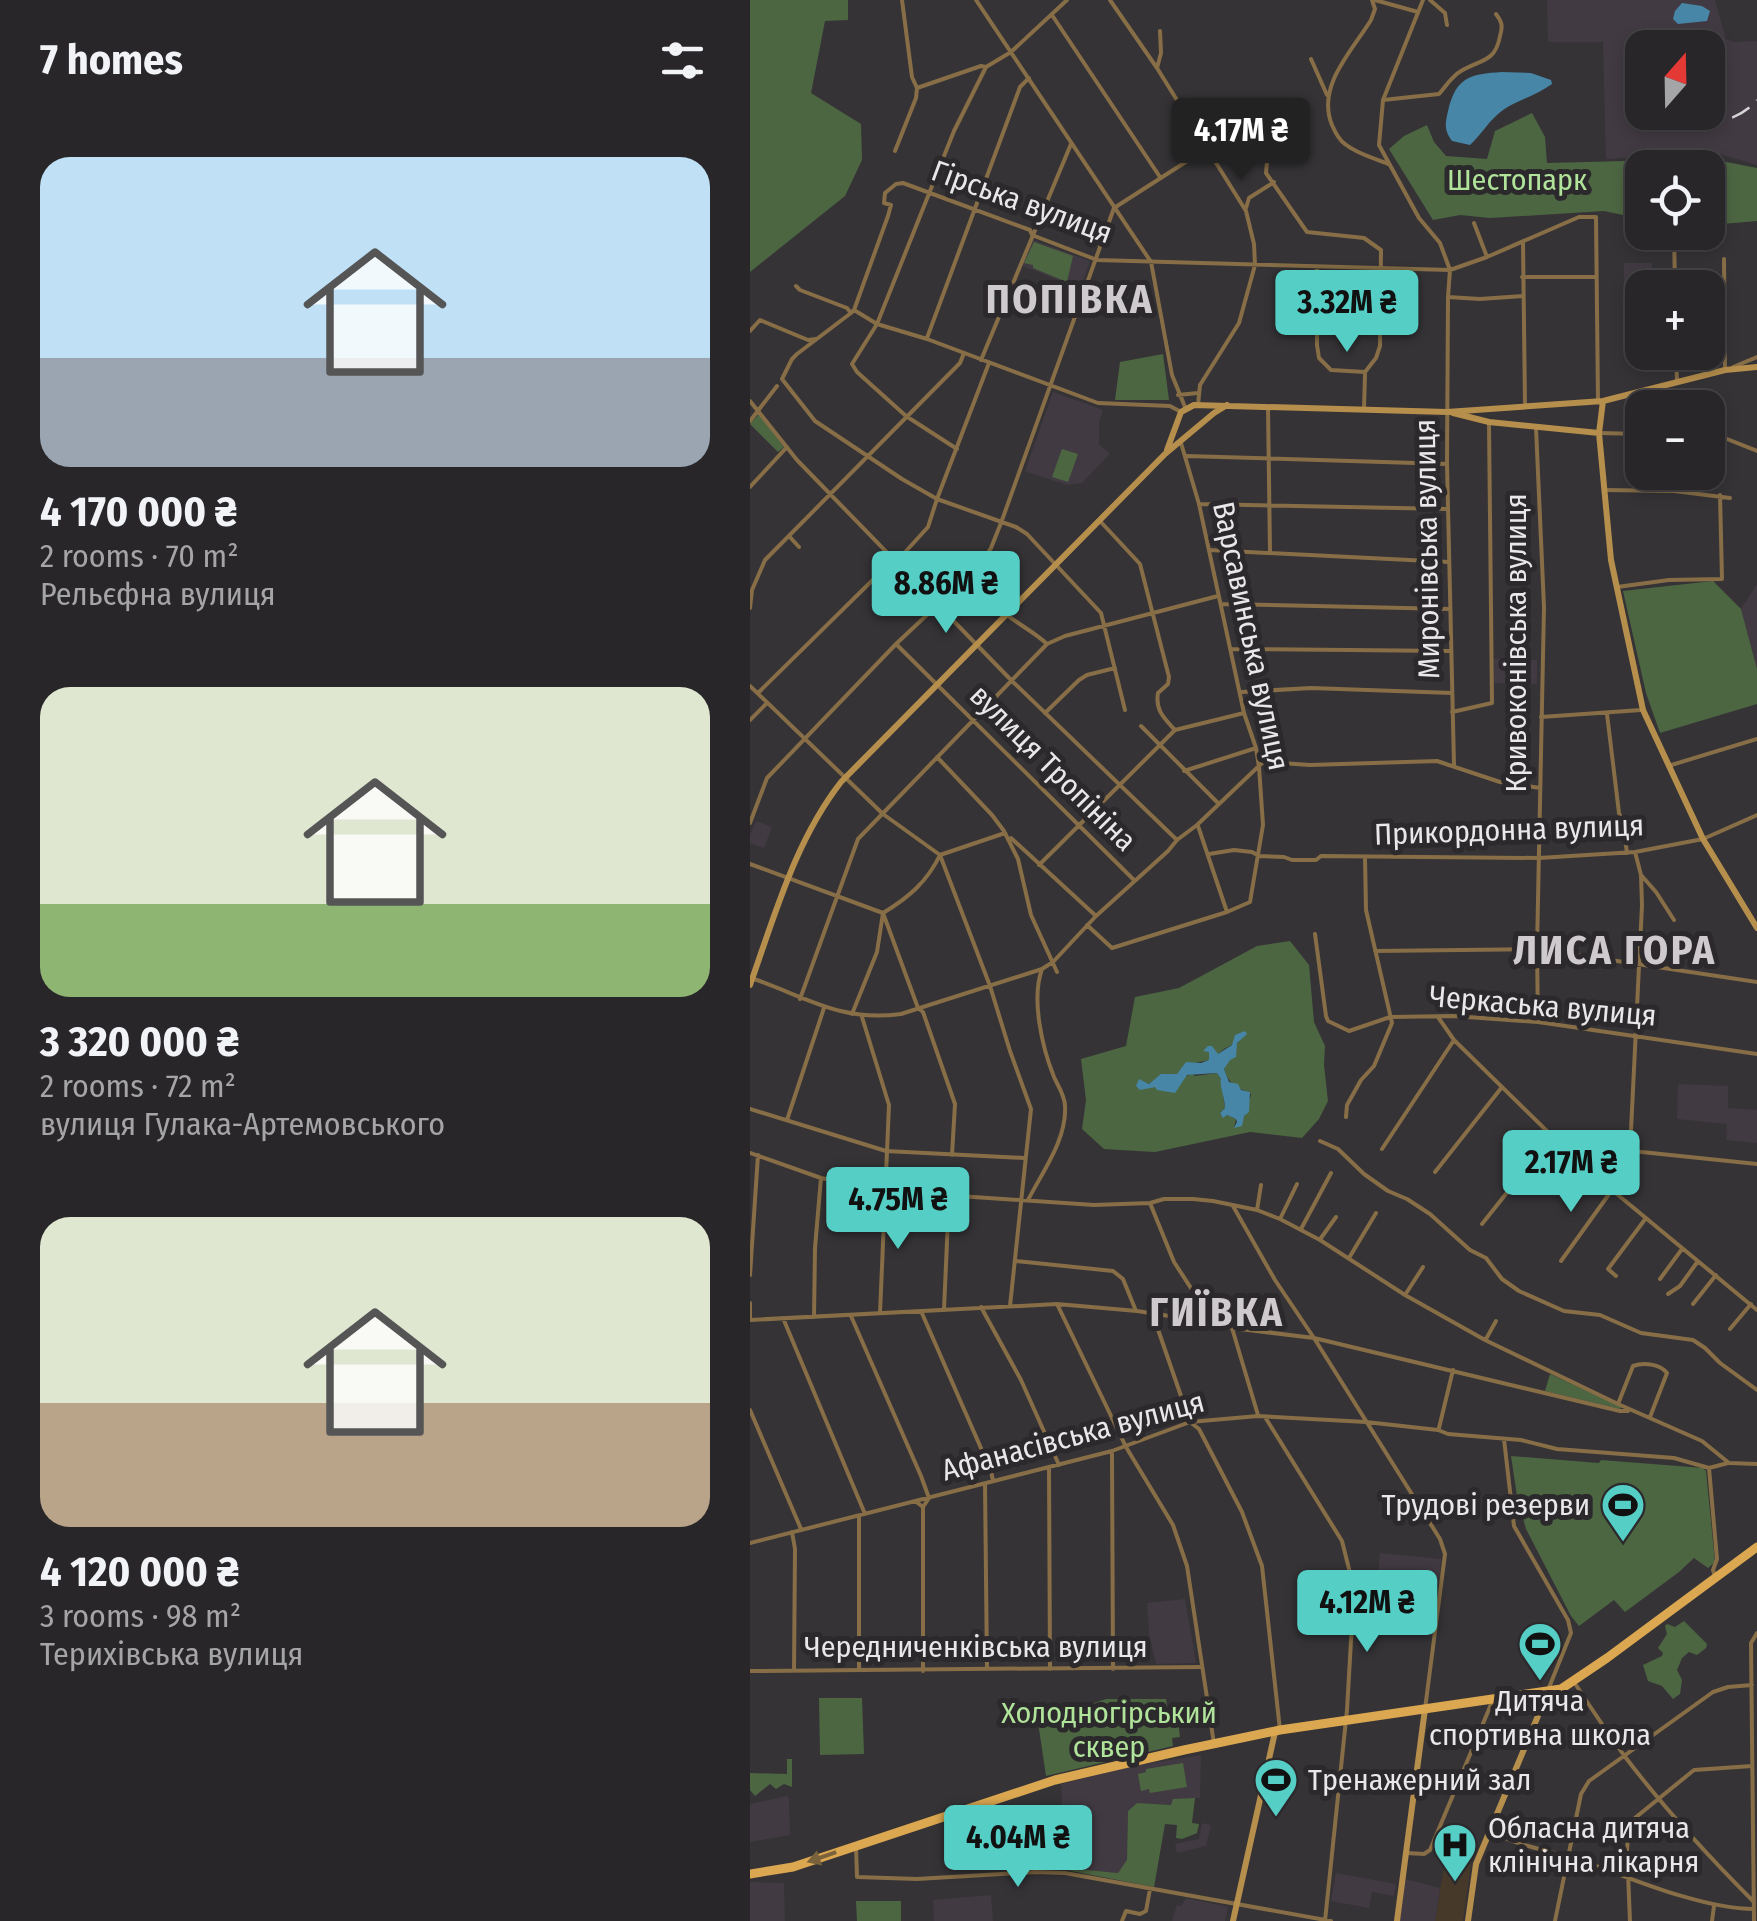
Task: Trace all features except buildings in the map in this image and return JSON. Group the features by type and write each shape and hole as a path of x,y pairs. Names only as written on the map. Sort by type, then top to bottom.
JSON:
{"main road":[{"path":"1165,454 1184,410 1198,406 1447,412 1601,401 1725,370 1757,368"},
{"path":"1601,401 1599,433 1611,560 1643,710 1703,839 1757,928"},
{"path":"751,980 809,830 846,776 1165,454 1227,405"},
{"path":"1198,406 1202,423"},
{"path":"1447,412 1489,422 1599,433"},
{"path":"1176,429 1182,436 1188,436"},
{"path":"750,1874 793,1867 1055,1780 1278,1730 1561,1689 1757,1547"},
{"path":"1468,1921 1476,1864 1548,1692"},
{"path":"1398,1921 1425,1709"},
{"path":"1233,1921 1278,1730"}],"street":[{"path":"895,151 917,88 912,77 902,0"},
{"path":"976,0 1151,262 1164,338 1184,410"},
{"path":"956,448 906,416 853,368 854,359 878,324 929,193 986,67 1011,52 1067,0"},
{"path":"1110,0 1246,211 1254,244 1256,265 1239,323 1200,384 1198,406"},
{"path":"1388,164 1343,143 1327,111 1327,95 1372,20 1373,0 1418,12"},
{"path":"1447,25 1445,14 1427,0 1418,12 1383,100 1379,145 1419,218 1440,244 1450,270"},
{"path":"1052,14 1161,178"},
{"path":"1383,100 1439,94 1462,71 1489,58 1497,51 1502,25 1496,14"},
{"path":"1156,68 1161,53 1160,31"},
{"path":"1311,59 1327,95"},
{"path":"917,88 986,67"},
{"path":"927,339 1020,87 1029,78"},
{"path":"981,360 1071,144"},
{"path":"750,823 766,780 896,644 980,565 1001,522 1114,208 1206,150"},
{"path":"1268,151 1266,173 1307,232 1364,238 1381,250 1380,346 1365,372 1364,409"},
{"name":"Гірська вулиця","path":"852,312 888,216 890,205 884,203 885,193 903,182 1097,260 1450,270 1580,217 1596,217 1595,277"},
{"path":"1246,211 1249,198 1274,182"},
{"path":"1474,223 1486,257"},
{"path":"1523,242 1525,405"},
{"path":"1724,259 1724,270"},
{"path":"1317,267 1319,358 1331,370 1365,372"},
{"name":"Миронівська вулиця","path":"1450,270 1447,464 1454,765"},
{"path":"1522,277 1595,277 1601,401"},
{"path":"796,286 878,324 1098,403 1184,410"},
{"path":"1448,296 1523,296"},
{"path":"852,312 792,359 782,379 816,421 869,457 936,499 1027,534 1099,609 1125,710"},
{"path":"750,331 760,320 808,340 820,338"},
{"path":"750,608 758,570 765,560 960,363 964,354"},
{"path":"1725,370 1757,357"},
{"path":"758,694 928,528 989,362"},
{"path":"1677,370 1677,382"},
{"path":"750,421 777,386"},
{"path":"1178,395 1198,393"},
{"path":"750,401 797,460 1011,680 1177,840"},
{"path":"1268,407 1270,553"},
{"path":"1452,712 1492,703 1489,422"},
{"name":"Кривоконівська вулиця","path":"1536,428 1544,608 1538,1022"},
{"path":"1599,433 1625,434"},
{"path":"1725,439 1757,451"},
{"name":"Варсавинська вулиця","path":"1180,442 1199,504 1259,767 1264,825 1250,902 1227,912"},
{"path":"750,486 787,448"},
{"path":"1186,456 1447,464"},
{"path":"1604,490 1670,491 1730,498"},
{"path":"1617,588 1669,580 1722,579 1720,495"},
{"path":"1199,504 1448,509"},
{"path":"1100,521 1140,564 1169,677 1168,684 1158,693 1157,705 1175,730"},
{"path":"790,536 800,546"},
{"path":"1209,550 1450,562"},
{"path":"980,565 988,570 1003,604"},
{"path":"800,999 856,842 1047,644 1220,596"},
{"path":"1222,604 1450,609"},
{"path":"1007,614 1047,644"},
{"name":"вулиця Тропініна","path":"896,644 1136,881"},
{"path":"1232,649 1451,651"},
{"path":"1045,713 1086,675 1115,668"},
{"path":"750,686 883,814 940,856 990,986 1031,1109 1010,1306"},
{"path":"1240,692 1311,688 1452,693"},
{"path":"750,720 767,703"},
{"path":"1541,717 1643,710"},
{"path":"1038,866 1175,730 1244,713"},
{"path":"1608,714 1619,814 1628,853"},
{"path":"1141,726 1218,804"},
{"path":"1668,766 1757,740"},
{"path":"1184,771 1256,748"},
{"path":"937,756 1038,866 1096,916"},
{"path":"751,980 824,1008 862,1016 900,1014 1042,969 1177,840 1198,826 1266,762 1437,762 1500,782 1540,788"},
{"name":"Прикордонна вулиця","path":"1209,854 1234,850 1316,860 1322,856 1539,858 1628,853 1703,839 1757,815"},
{"path":"1087,926 1112,948 1227,912 1198,826"},
{"path":"852,1014 877,952 882,913 915,891 940,856 1006,832"},
{"path":"1006,832 1018,859 1031,915 1057,972"},
{"path":"1561,1261 1612,1190 1630,1151 1641,875 1635,852"},
{"path":"1346,1117 1347,1105 1374,1066 1392,1023 1366,910 1365,858"},
{"path":"750,864 882,913 918,1008 924,1012 955,1104 952,1155"},
{"path":"1641,875 1674,920"},
{"name":"Черкаська вулиця","path":"1316,934 1328,1021 1349,1031 1390,1017 1538,1022 1757,1054"},
{"path":"1375,951 1537,949 1757,982"},
{"path":"1024,1200 1062,1132 1066,1102 1046,1055 1036,986 1042,969"},
{"path":"788,1120 824,1008"},
{"path":"862,1016 889,1105 880,1313"},
{"path":"1438,1017 1454,1040 1552,1136 1757,1310"},
{"path":"1382,1150 1454,1040"},
{"path":"1435,1172 1502,1086"},
{"path":"750,1108 886,1151 1024,1158"},
{"path":"1482,1224 1552,1136"},
{"path":"1320,1141 1338,1150 1388,1191 1430,1214 1470,1250 1486,1258 1502,1279 1519,1291 1564,1311 1600,1315 1641,1333 1693,1340 1757,1390"},
{"path":"1630,1151 1757,1164"},
{"path":"750,1153 822,1178 884,1190 1094,1204 1213,1200 1257,1210 1301,1229 1485,1340 1702,1440 1728,1463"},
{"path":"750,1275 758,1155"},
{"path":"1301,1229 1331,1173"},
{"path":"814,1318 822,1178"},
{"path":"1257,1210 1261,1184"},
{"path":"1280,1219 1298,1184"},
{"path":"944,1310 949,1196"},
{"path":"1150,1203 1174,1262 1214,1323"},
{"path":"1233,1206 1446,1554 1425,1709"},
{"path":"1349,1258 1376,1213"},
{"path":"1320,1240 1336,1218"},
{"path":"1616,1276 1608,1269 1646,1218"},
{"path":"1660,1280 1682,1249"},
{"path":"1016,1261 1113,1270 1122,1279 1137,1311"},
{"path":"1668,1294 1680,1286 1698,1261"},
{"path":"1405,1295 1423,1267"},
{"path":"1692,1304 1716,1275"},
{"path":"750,1304 750,1320 1056,1304 1137,1311 1314,1338 1620,1411 1632,1410"},
{"path":"1056,1304 1126,1447 1173,1525 1187,1566 1214,1744"},
{"path":"1730,1329 1751,1304"},
{"path":"981,1308 1021,1380 1059,1465"},
{"path":"921,1310 993,1482"},
{"path":"1153,1315 1190,1422 1199,1429 1242,1512 1262,1566 1278,1730"},
{"path":"851,1316 929,1498 923,1507 923,1671"},
{"path":"782,1318 860,1499 859,1670"},
{"path":"1485,1340 1496,1321"},
{"path":"1232,1328 1258,1416"},
{"path":"1618,1404 1634,1366 1664,1369 1666,1373 1650,1418"},
{"path":"1438,1430 1453,1370"},
{"path":"750,1410 801,1529"},
{"name":"Афанасівська вулиця","path":"750,1543 1112,1452 1190,1422 1258,1416 1438,1430 1521,1440 1558,1449 1674,1458 1709,1468"},
{"path":"856,1846 857,1877 917,1879 1052,1872 1327,1921 1354,1589 1342,1541 1266,1417"},
{"path":"1504,1440 1514,1526 1568,1620 1571,1633 1548,1692"},
{"path":"1112,1452 1114,1669"},
{"path":"1716,1577 1713,1570 1718,1559 1709,1468 1728,1463 1757,1464"},
{"path":"1049,1467 1050,1669"},
{"path":"986,1483 987,1669"},
{"path":"915,1501 923,1507"},
{"path":"792,1532 794,1671"},
{"path":"1754,1921 1752,1643 1757,1633"},
{"name":"Чередниченківська вулиця","path":"750,1672 1202,1667"},
{"path":"1574,1682 1658,1798 1754,1906"},
{"path":"1555,1921 1581,1794 1589,1780 1713,1692 1752,1685"},
{"path":"1407,1853 1424,1854 1430,1850 1493,1700"},
{"path":"1630,1921 1626,1849 1630,1822 1694,1770 1752,1766"},
{"path":"1489,1830 1510,1842 1714,1904 1754,1906"},
{"path":"1122,1921 1126,1911 1146,1911 1150,1888"},
{"path":"1712,1921 1714,1904"}],"shaded area":[{"path":"1547,0 1715,0 1723,30 1625,30 1625,130 1725,130 1725,35 1733,42 1757,41 1757,165 1725,156 1725,150 1625,150 1625,158 1606,159 1603,42 1548,42"},
{"path":"1033,240 1090,261 1080,289 1021,265"},
{"path":"1624,263 1652,263 1652,270 1625,270 1624,297"},
{"path":"1053,392 1103,410 1099,444 1110,454 1082,483 1067,485 1025,471"},
{"path":"1757,584 1757,669 1741,609"},
{"path":"1494,659 1537,660 1537,684 1494,683"},
{"path":"756,821 772,827 764,848 750,843"},
{"path":"1678,1084 1728,1086 1728,1108 1757,1110 1757,1143 1726,1140 1727,1124 1677,1119"},
{"path":"1380,1553 1441,1559 1439,1584 1414,1582 1412,1598 1376,1595"},
{"path":"1185,1599 1196,1663 1156,1664 1147,1603"},
{"path":"1201,1755 1200,1798 1174,1799 1172,1805 1137,1803 1128,1811 1127,1861 1118,1873 1077,1869 1077,1849 1064,1849 1061,1784 1122,1768"},
{"path":"787,1796 790,1835 750,1842 750,1804"},
{"path":"1202,1823 1211,1825 1206,1846 1177,1853 1175,1844 1199,1839"},
{"name":"Обласна дитяча клінічна лікарня","path":"1448,1843 1473,1849 1463,1921 1435,1921"},
{"path":"1336,1873 1396,1884 1394,1896 1372,1892 1369,1908 1331,1901"},
{"path":"1405,1879 1440,1888 1435,1921 1399,1921"},
{"path":"750,1882 784,1883 785,1921 750,1921"},
{"path":"991,1895 993,1921 934,1921 933,1900"},
{"path":"1186,1898 1228,1907 1225,1921 1172,1921 1177,1905 1181,1906"}],"green space":[{"path":"750,0 848,0 848,20 825,21 811,93 861,124 862,160 845,196 750,272"},
{"name":"Шестопарк","path":"1532,113 1545,137 1547,163 1625,161 1625,215 1604,211 1490,218 1460,215 1433,220 1389,149 1427,125 1446,156 1487,159 1495,131"},
{"name":"Шестопарк","path":"1725,162 1757,168 1757,221 1725,224"},
{"path":"1034,242 1073,256 1067,282 1024,263"},
{"path":"1163,354 1169,400 1115,400 1120,362"},
{"path":"759,414 784,447 778,452 750,424"},
{"path":"1062,449 1078,454 1068,482 1052,477"},
{"path":"1713,581 1741,609 1757,669 1757,704 1660,733 1646,693 1623,591"},
{"path":"1290,941 1309,965 1314,1022 1325,1046 1328,1101 1319,1119 1302,1138 1250,1132 1155,1152 1104,1149 1082,1129 1086,1100 1081,1059 1126,1046 1135,997 1179,988 1257,946","holes":["1241,1040 1224,1068 1233,1084 1251,1096 1234,1128 1236,1119 1220,1113 1225,1108 1217,1073 1192,1074 1158,1085 1152,1085 1145,1083 1139,1080 1149,1084 1177,1074 1189,1064 1210,1060 1209,1052 1204,1051 1217,1053 1217,1055"]},
{"path":"1550,1374 1622,1407 1545,1391"},
{"name":"Трудові резерви","path":"1511,1456 1703,1468 1715,1562 1708,1568 1694,1558 1625,1612 1614,1600 1579,1626 1526,1529"},
{"path":"1684,1621 1707,1644 1697,1655 1689,1652 1682,1658 1677,1670 1682,1680 1680,1694 1673,1699 1662,1686 1648,1681 1643,1665 1662,1656 1658,1648 1667,1634 1665,1626 1675,1627"},
{"path":"819,1698 862,1698 864,1754 820,1755"},
{"name":"Холодногірський сквер","path":"1106,1699 1166,1699 1168,1713 1177,1712 1180,1737 1172,1738 1173,1746 1046,1776 1038,1722"},
{"path":"787,1759 792,1759 792,1787 784,1784 776,1789 770,1784 755,1796 750,1790 750,1773 787,1774"},
{"path":"1183,1763 1187,1787 1141,1791 1138,1774"},
{"path":"1195,1798 1192,1823 1199,1824 1197,1833 1176,1838 1177,1825 1165,1824 1154,1887 1071,1871 1067,1867 1077,1858 1077,1869 1118,1873 1127,1860 1128,1811 1137,1803 1171,1805 1173,1799"},
{"path":"856,1901 901,1901 901,1921 857,1921"}],"water":[{"path":"1682,3 1710,11 1707,21 1678,24 1673,19"},
{"path":"1531,73 1551,80 1552,84 1503,110 1470,145 1452,141 1446,123 1451,100 1460,84 1473,76"},
{"path":"1245,1031 1247,1034 1237,1043 1236,1057 1224,1069 1229,1082 1250,1092 1249,1112 1242,1126 1234,1128 1236,1119 1227,1115 1223,1118 1220,1113 1225,1104 1217,1073 1187,1075 1175,1093 1155,1087 1140,1090 1136,1086 1139,1079 1149,1084 1161,1074 1177,1074 1186,1062 1209,1060 1209,1052 1203,1051 1208,1046 1218,1054 1232,1045 1235,1035"}],"railway":[{"path":"1725,120 1757,100"}],"place":[{"name":"Трудові резерви","path":"1623,1543"},
{"name":"Дитяча спортивна школа","path":"1540,1682"},
{"name":"Тренажерний зал","path":"1276,1818"},
{"name":"Обласна дитяча клінічна лікарня","path":"1455,1883"}],"district":[{"name":"ПОПІВКА","path":"1070,300"},
{"name":"ЛИСА ГОРА","path":"1615,951"},
{"name":"ГИЇВКА","path":"1217,1313"}]}
